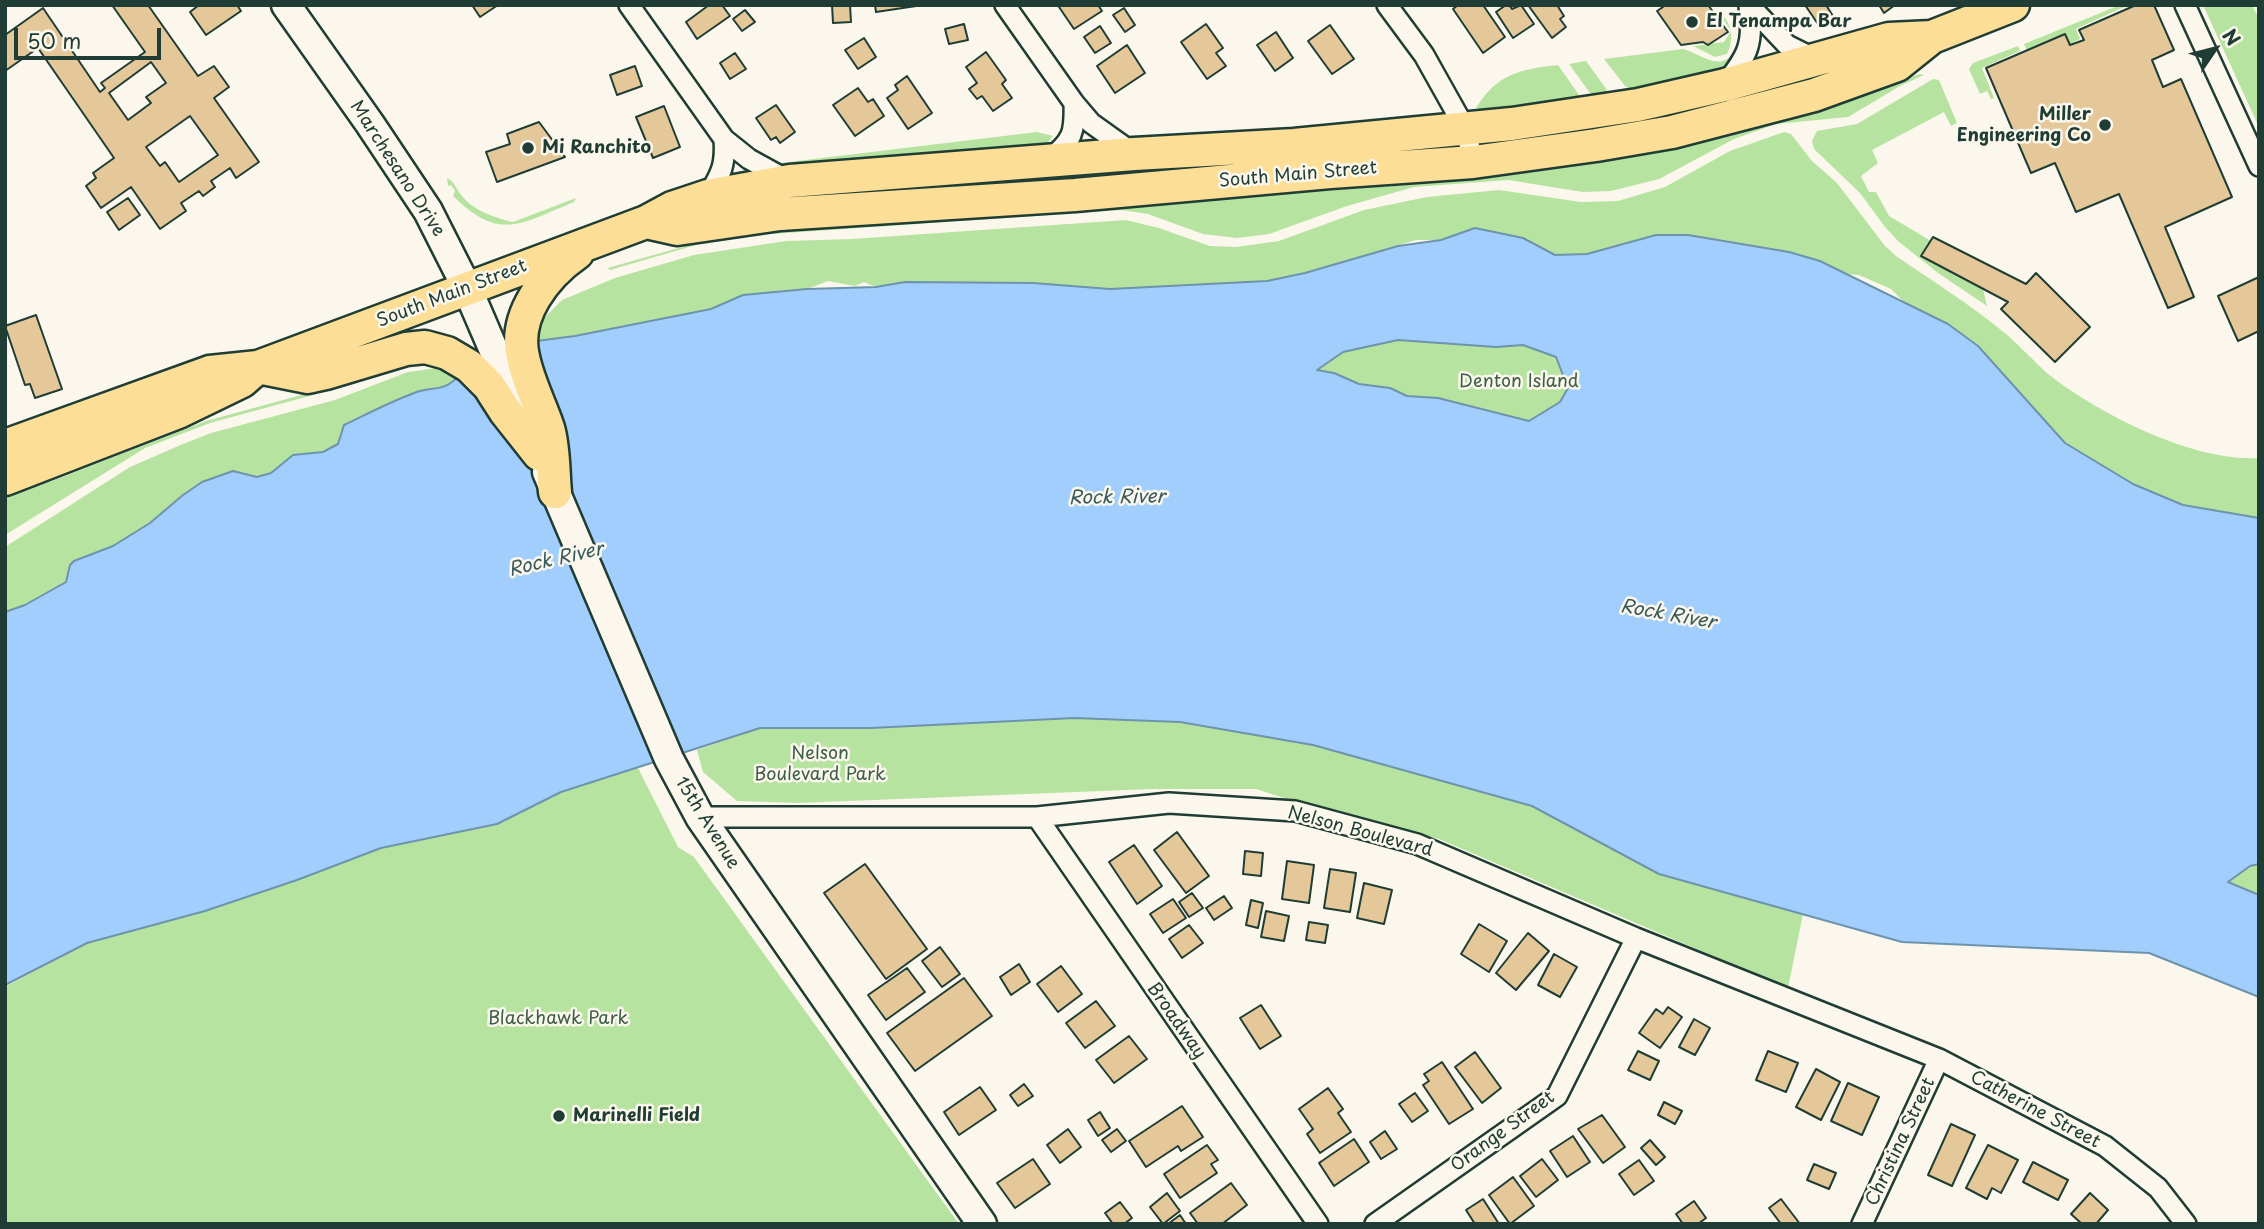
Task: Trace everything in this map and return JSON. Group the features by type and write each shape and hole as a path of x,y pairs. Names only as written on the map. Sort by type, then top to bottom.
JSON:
{"main road":[{"name":"Marchesano Drive","path":"286,5 428,211 491,342"},
{"name":"South Main Street","path":"646,222 677,229 780,214 1075,195 1473,162 1672,132 1789,102 1897,65 1932,37 2013,5"},
{"name":"South Main Street","path":"15,437 210,372 258,367 646,222 672,208 708,196 790,181 1466,130 1638,105 1725,85 1889,38 1932,37"},
{"path":"555,492 549,430 530,383 522,354 521,337 536,295 573,256 599,238"},
{"name":"15th Avenue","path":"491,342 669,759 699,817 982,1224"},
{"path":"258,367 308,377 406,349 425,347 455,357 469,366 489,386 539,454"},
{"name":"South Main Street","path":"5,479 178,412 242,381 258,367"}],"street":[{"path":"629,5 724,139 749,159 790,181"},
{"path":"1005,5 1074,103 1091,122 1134,153"},
{"path":"1387,5 1424,55 1466,130 1473,162"},
{"path":"2185,5 2259,166"},
{"path":"1749,6 1787,45 1815,59"},
{"path":"1725,85 1742,63 1750,45 1752,29 1749,6"},
{"path":"1049,160 1072,138 1074,103"},
{"path":"708,196 726,159 724,139"},
{"name":"Nelson Boulevard","path":"699,817 1037,817 1169,803 1295,811 1417,844 1636,938 1939,1059"},
{"name":"Broadway","path":"1037,817 1311,1221"},
{"name":"Orange Street","path":"1375,1224 1557,1096 1636,938"},
{"name":"Christina Street","path":"1862,1224 1939,1059"},
{"name":"Catherine Street","path":"1939,1059 2105,1146 2158,1188 2186,1224"}],"green space":[{"path":"2120,5 2128,5 2076,29 2080,39 2070,44 2065,34 2027,50 2024,44"},
{"path":"2203,5 2252,5 2259,19 2259,127"},
{"path":"1731,31 1727,54 1715,57 1693,46 1724,42"},
{"path":"2018,46 2020,51 1982,68 1994,98 1991,99 1987,91 1980,94 1969,69 1973,63"},
{"path":"1683,49 1717,62 1736,52 1732,61 1720,72 1639,93 1625,86 1604,59"},
{"path":"1586,61 1607,90 1602,97 1590,93 1569,64"},
{"path":"1873,63 1717,110 1511,147 1510,140 1602,126"},
{"path":"1558,65 1579,95 1575,104 1489,114 1476,108 1492,88 1511,75"},
{"path":"1924,75 1848,117 1776,124 1734,139 1659,179 1611,191 1583,192 1508,180 1414,187 1347,206 1269,234 1237,238 1203,234 1148,214 1121,210 757,235 703,243 610,270 608,268 706,241 766,230 1390,186 1555,168 1701,141"},
{"path":"1933,79 1939,80 1957,123 1951,126 1944,112 1872,150 1878,163 1861,176 1869,192 1876,192 1889,216 1931,241 1922,256 1983,289 1987,306 1938,273 1898,241 1860,193 1814,149 1812,141 1817,131 1857,124"},
{"path":"1037,132 1053,136 1043,148 787,168 770,160 789,162"},
{"path":"1784,132 1791,134 1812,161 1837,183 1885,246 1896,256 1988,320 2048,374 2069,389 2120,419 2177,444 2233,457 2259,458 2259,518 2183,505 2133,484 2065,443 1978,346 1948,325 1905,303 1891,289 1859,275 1846,274 1820,261 1789,252 1688,235 1656,235 1587,254 1555,255 1523,238 1475,228 1441,240 1416,240 1305,273 1267,281 1110,289 1033,283 905,282 876,287 864,282 855,286 828,281 807,289 777,291 775,296 743,295 711,309 536,341 539,323 562,300 615,278 694,255 786,241 1126,220 1159,228 1210,246 1236,247 1279,241 1364,210 1427,197 1499,190 1581,202 1618,201 1665,187 1730,151"},
{"path":"1269,160 1269,164 714,208 798,195"},
{"path":"447,178 477,209 513,222 576,198 574,202 524,222 498,224 469,210 453,196 455,191 451,185 448,186"},
{"name":"Denton Island","path":"1398,340 1496,347 1523,345 1556,357 1568,388 1560,402 1529,421 1438,398 1407,396 1390,388 1359,384 1334,373 1316,370 1343,352"},
{"path":"437,368 449,370 459,376 449,385 414,393 344,425 338,444 323,452 293,455 271,473 257,477 233,471 183,495 150,523 113,546 74,561 70,565 67,582 25,605 5,612 5,547 130,467 211,433 335,400 408,372"},
{"path":"368,371 376,371 313,395 210,423 145,448 5,535 5,496 52,481 206,421 305,394"},
{"name":"Nelson Boulevard Park","path":"1074,718 1180,722 1313,745 1532,806 1659,874 1803,914 1788,988 1439,839 1349,819 1256,789 1152,789 798,803 737,801 703,772 697,750 760,728 871,728"},
{"name":"Blackhawk Park","path":"638,768 678,847 694,857 959,1224 5,1224 5,987 87,943 205,911 381,848 497,824 561,792"},
{"path":"2259,864 2259,895 2227,882 2250,865"}],"water":[{"name":"Rock River","path":"1475,228 1523,238 1555,255 1587,254 1656,235 1688,235 1789,252 1820,261 1948,324 1978,346 2065,443 2133,484 2183,505 2259,518 2259,864 2250,866 2228,882 2259,895 2259,997 2149,953 1902,942 1659,874 1532,806 1313,745 1180,722 1074,718 871,728 760,728 561,792 497,824 381,848 205,911 87,943 5,985 5,612 25,605 66,582 70,565 74,561 113,546 150,523 202,482 233,471 257,477 271,473 293,455 323,452 338,444 344,425 414,393 448,384 459,375 536,341 711,309 743,295 807,289 876,287 905,282 1033,283 1110,289 1267,281 1398,246 1441,240","holes":["1398,340 1496,347 1523,345 1556,357 1568,388 1560,402 1529,421 1438,398 1407,396 1390,388 1359,384 1334,373 1317,370 1343,352"]}],"building":[{"path":"112,5 148,5 198,76 214,66 229,87 214,98 259,162 236,178 230,168 211,181 215,187 203,196 199,191 181,203 186,211 160,229 131,187 101,208 86,186 96,178 93,173 114,158 38,48 5,71 5,35 43,8 100,92 105,88 101,83 145,52","holes":["151,62 166,83 146,97 151,103 128,120 109,93","190,116 218,155 179,182 165,162 160,166 146,147"]},
{"path":"199,5 237,5 241,11 206,35 190,12"},
{"path":"472,5 498,5 480,17"},
{"path":"709,5 722,5 730,16 697,39 686,22"},
{"path":"832,5 850,5 851,22 833,23"},
{"path":"875,5 923,5 876,12"},
{"path":"1098,5 1102,11 1074,29 1059,7"},
{"path":"1458,5 1483,5 1505,37 1483,53 1453,9"},
{"path":"1506,5 1512,9 1521,5 1534,24 1513,38 1496,12"},
{"path":"1528,5 1557,5 1564,16 1560,19 1566,27 1552,38"},
{"name":"El Tenampa Bar","path":"1666,5 1708,5 1728,32 1708,45 1703,42 1681,45 1657,11"},
{"path":"1805,5 1826,5 1838,24 1820,27"},
{"path":"1879,5 1895,5 1884,13"},
{"name":"Miller Engineering Co","path":"2136,5 2154,5 2174,50 2152,60 2163,87 2181,79 2232,197 2165,227 2194,297 2168,308 2119,194 2076,212 2055,163 2031,173 1986,68 2065,34 2070,45 2084,40 2079,30"},
{"path":"1124,8 1135,25 1125,32 1113,15"},
{"path":"745,10 755,22 742,31 733,19"},
{"path":"964,24 968,40 949,44 945,29"},
{"path":"1206,24 1223,48 1216,53 1226,66 1207,79 1181,42"},
{"path":"1330,25 1354,59 1332,74 1308,41"},
{"path":"1100,26 1111,43 1095,53 1084,37"},
{"path":"1276,32 1293,58 1275,71 1257,45"},
{"path":"864,38 876,57 858,69 845,50"},
{"path":"1127,45 1145,73 1115,93 1097,66"},
{"path":"986,52 1006,80 1002,84 1012,98 993,111 982,96 977,99 969,89 977,83 966,67"},
{"path":"735,53 746,69 730,79 720,63"},
{"path":"635,66 642,86 617,95 610,75"},
{"path":"907,76 932,113 908,129 887,98 898,90 895,85"},
{"path":"858,88 868,102 873,99 884,116 855,136 833,105"},
{"path":"776,105 795,132 780,143 776,137 771,140 756,118"},
{"path":"664,106 680,147 653,158 636,117"},
{"name":"Mi Ranchito","path":"539,122 565,157 497,182 486,152 510,144 507,134"},
{"path":"128,198 140,215 119,230 107,212"},
{"path":"1933,237 2026,284 2036,273 2090,327 2055,362 2001,309 2008,302 1921,256"},
{"path":"2259,277 2259,331 2238,341 2218,296"},
{"path":"36,315 62,389 35,398 30,384 25,385 5,326"},
{"path":"1177,832 1209,876 1186,893 1154,850"},
{"path":"1134,845 1162,886 1137,904 1109,862"},
{"path":"1245,851 1263,853 1261,876 1243,874"},
{"path":"1287,861 1314,865 1309,903 1282,899"},
{"path":"865,864 927,949 886,979 824,893"},
{"path":"1330,869 1356,873 1350,912 1324,908"},
{"path":"1364,883 1392,890 1384,924 1357,918"},
{"path":"1192,893 1203,908 1189,917 1179,902"},
{"path":"1224,896 1232,908 1214,920 1206,908"},
{"path":"1173,899 1186,918 1163,933 1150,914"},
{"path":"1251,900 1263,903 1258,928 1246,925"},
{"path":"1266,911 1289,916 1284,941 1261,937"},
{"path":"1309,922 1328,925 1325,943 1306,940"},
{"path":"1479,924 1507,941 1489,972 1461,954"},
{"path":"1189,925 1203,943 1182,958 1169,939"},
{"path":"1528,933 1549,951 1516,990 1496,973"},
{"path":"940,947 960,974 942,987 922,961"},
{"path":"1554,954 1577,967 1560,997 1538,985"},
{"path":"1019,964 1030,982 1011,995 1000,977"},
{"path":"1061,966 1082,994 1058,1012 1037,984"},
{"path":"907,968 925,992 886,1020 868,995"},
{"path":"964,978 992,1016 915,1071 887,1033"},
{"path":"1096,1001 1115,1026 1085,1048 1066,1023"},
{"path":"1261,1005 1281,1036 1260,1049 1240,1018"},
{"path":"1668,1007 1682,1017 1660,1048 1639,1033 1656,1009 1663,1014"},
{"path":"1694,1019 1710,1028 1695,1055 1679,1047"},
{"path":"1129,1036 1147,1059 1114,1083 1096,1060"},
{"path":"1638,1051 1659,1061 1650,1080 1628,1070"},
{"path":"1768,1051 1798,1063 1786,1092 1756,1080"},
{"path":"1475,1052 1501,1088 1482,1103 1455,1067"},
{"path":"1442,1062 1473,1109 1449,1124 1423,1085 1429,1081 1424,1074"},
{"path":"1816,1069 1840,1082 1821,1120 1796,1107"},
{"path":"1848,1083 1879,1097 1862,1135 1831,1121"},
{"path":"1024,1084 1033,1096 1018,1106 1010,1095"},
{"path":"980,1087 996,1110 959,1135 944,1112"},
{"path":"1328,1088 1343,1109 1338,1113 1351,1132 1320,1153 1307,1134 1313,1129 1299,1109"},
{"path":"1415,1093 1428,1111 1412,1122 1399,1104"},
{"path":"1664,1102 1682,1111 1675,1124 1658,1115"},
{"path":"1182,1106 1203,1137 1181,1151 1178,1146 1146,1167 1129,1141"},
{"path":"1100,1112 1110,1128 1098,1136 1088,1120"},
{"path":"1602,1115 1625,1147 1603,1163 1578,1129"},
{"path":"1951,1124 1975,1135 1952,1186 1928,1175"},
{"path":"1068,1129 1081,1147 1060,1163 1047,1145"},
{"path":"1117,1129 1126,1141 1111,1152 1102,1140"},
{"path":"1385,1131 1397,1149 1381,1159 1370,1142"},
{"path":"1573,1136 1590,1162 1567,1177 1550,1151"},
{"path":"1354,1139 1369,1162 1334,1186 1319,1163"},
{"path":"1650,1140 1665,1157 1656,1165 1641,1148"},
{"path":"1207,1145 1218,1160 1211,1164 1217,1173 1180,1198 1164,1174"},
{"path":"1988,1145 2018,1160 2001,1193 1992,1188 1987,1199 1966,1188"},
{"path":"1033,1159 1050,1184 1015,1208 997,1183"},
{"path":"1542,1159 1558,1180 1536,1197 1520,1176"},
{"path":"1639,1160 1654,1181 1634,1195 1619,1174"},
{"path":"2033,1162 2068,1180 2058,1200 2023,1182"},
{"path":"1814,1164 1836,1173 1829,1189 1807,1180"},
{"path":"1513,1177 1534,1206 1510,1224 1489,1195"},
{"path":"1231,1183 1247,1205 1222,1224 1198,1224 1190,1213"},
{"path":"1167,1193 1180,1211 1163,1224 1150,1207"},
{"path":"2090,1193 2108,1210 2096,1224 2082,1224 2071,1214"},
{"path":"1483,1199 1499,1224 1475,1224 1466,1210"},
{"path":"1781,1199 1800,1224 1781,1224 1769,1208"},
{"path":"1694,1201 1706,1218 1698,1224 1683,1224 1676,1214"},
{"path":"1120,1202 1132,1218 1124,1224 1113,1224 1105,1213"},
{"path":"1180,1215 1186,1224 1168,1224"}],"place":[{"name":"El Tenampa Bar","path":"1692,22"},
{"name":"Miller Engineering Co","path":"2105,125"},
{"name":"Mi Ranchito","path":"528,148"},
{"name":"Marinelli Field","path":"559,1116"}]}
